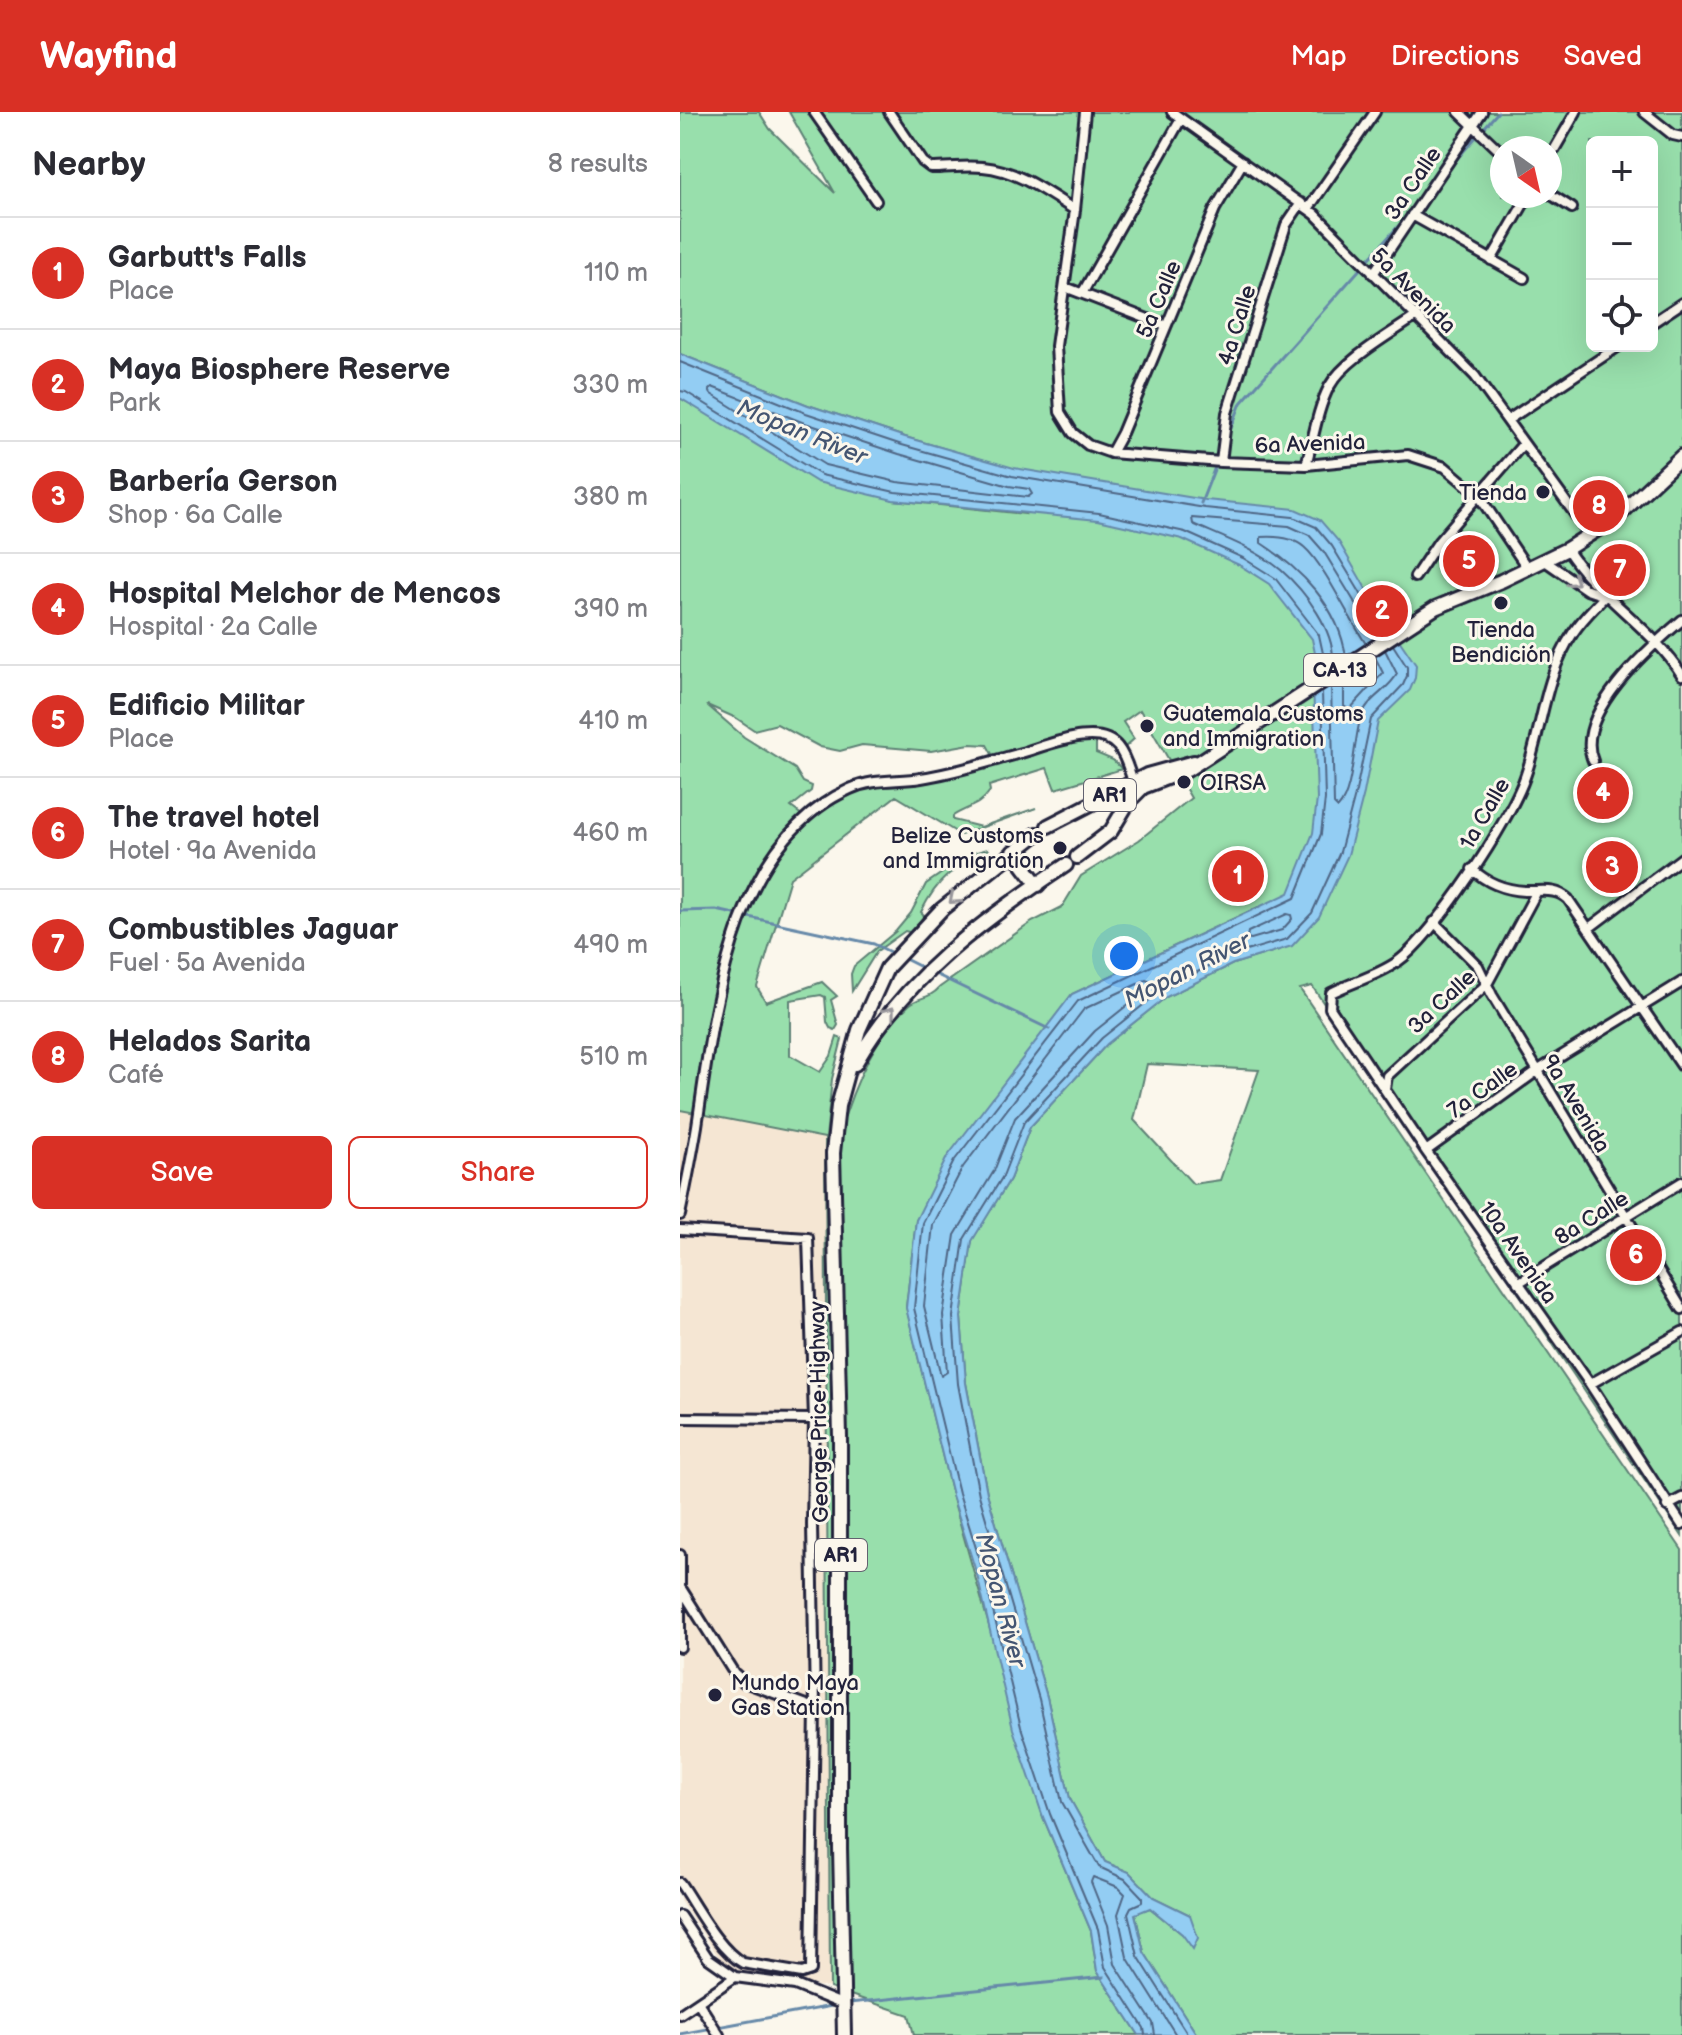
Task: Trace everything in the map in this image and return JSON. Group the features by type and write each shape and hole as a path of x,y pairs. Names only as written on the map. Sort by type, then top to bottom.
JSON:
{"highway":[{"name":"CA-13","path":"1175,771 1201,760 1268,719 1447,601 1528,569 1590,535 1617,517 1682,456"},
{"name":"AR1","path":"1048,826 1175,771"},
{"name":"George Price Highway","path":"847,1077 879,1026 917,980 958,943 1111,831 1135,787"},
{"name":"George Price Highway","path":"844,2035 840,1848 840,1436 833,1153 838,1106 865,1012 887,968 942,909 1037,834"},
{"path":"1013,852 1038,885"}],"street":[{"path":"814,112 876,201"},
{"path":"889,112 915,151 931,168 980,166 1001,170 1029,181 1075,210"},
{"path":"1085,112 1065,287 1166,326"},
{"name":"5a Avenida","path":"1172,112 1305,206 1475,376 1590,535"},
{"name":"4a Calle","path":"1221,462 1227,413 1286,225 1305,206 1375,112"},
{"path":"1459,112 1490,141"},
{"name":"3a Calle","path":"1373,274 1482,112"},
{"path":"1562,136 1576,112"},
{"path":"1644,112 1673,135 1682,137"},
{"path":"1083,292 1181,119"},
{"name":"5a Calle","path":"1111,453 1215,209 1243,162"},
{"path":"1562,202 1572,208"},
{"path":"1491,260 1521,208"},
{"path":"1412,215 1524,278"},
{"name":"6a Avenida","path":"1065,287 1056,346 1060,412 1073,433 1088,445 1111,453 1306,465 1408,455 1445,467 1479,496 1528,569"},
{"path":"1658,319 1682,303"},
{"path":"1306,465 1327,391 1335,378 1369,349 1415,317"},
{"path":"1508,420 1610,352"},
{"path":"1415,577 1439,541 1523,444"},
{"path":"1567,549 1605,596 1657,642 1682,675"},
{"path":"1545,561 1587,590 1605,596"},
{"name":"1a Calle","path":"1329,999 1331,993 1396,963 1412,949 1472,869 1525,779 1547,692 1564,648 1581,622 1605,596"},
{"path":"1593,761 1588,749 1589,731 1598,709 1657,642 1682,620"},
{"path":"680,1215 713,1011 721,980 750,898 766,864 782,841 804,819 825,803 866,782 940,774 1094,735 1116,744 1135,787"},
{"path":"1589,928 1682,858"},
{"path":"1472,869 1495,885 1523,891 1562,893 1682,1066"},
{"name":"3a Calle","path":"1385,1089 1387,1076 1487,984 1537,891"},
{"name":"9a Avenida","path":"1434,922 1471,957 1624,1217 1682,1309"},
{"name":"7a Calle","path":"1426,1151 1537,1071 1682,982"},
{"name":"10a Avenida","path":"1329,999 1330,1008 1590,1384 1682,1525"},
{"name":"8a Calle","path":"1518,1283 1682,1182"},
{"path":"680,1230 808,1238 814,1419 815,1708 811,1970 802,1973 737,1960 680,1883"},
{"path":"1590,1384 1682,1332"},
{"path":"680,1418 814,1419"},
{"path":"1667,1506 1682,1498"},
{"path":"680,1555 680,1647"},
{"path":"682,1590 734,1673 755,1686 815,1708"},
{"path":"680,1916 708,1958 735,1977 795,1985 845,2005"},
{"path":"680,2014 735,1977"},
{"path":"698,2002 719,2035"}],"shaded area":[{"path":"680,1110 825,1138 830,1988 727,1969 680,1901"}],"green space":[{"path":"680,112 759,112 770,129 835,193 789,112 1682,112 1682,1536 1312,986 1300,989 1682,1550 1682,2035 1197,2035 1144,1952 1135,1913 1150,1908 1182,1934 1190,1915 1153,1897 1129,1872 1105,1862 1070,1799 1047,1697 987,1493 966,1383 961,1317 972,1240 1010,1179 1030,1127 1107,1044 1166,997 1233,964 1285,948 1258,907 1072,994 1022,1061 916,1220 906,1307 952,1495 1043,1817 1091,1931 1097,1971 1139,2035 914,2035 909,2015 830,1988 825,1138 680,1110 680,398 718,419 893,500 1025,514 995,463 808,405 680,354","holes":["707,705 754,730 777,724 820,747 840,751 862,745 931,751 970,744 987,745 992,754 988,763 950,776 843,792 821,808 810,821 791,807 811,791 812,786 803,782 795,769 744,737","1140,710 1191,798 1139,840 1081,876 1062,907 1032,922 932,994 909,1005 874,1048 850,1100 839,1135 826,1138 832,1079 842,1039 837,1037 831,1056 820,1072 790,1055 790,1000 825,997 827,1022 835,1030 838,1025 831,1000 837,996 822,982 766,1002 757,987 790,878 896,796 961,835 1036,808 981,827 953,820 953,816 982,800 990,791 989,786 1047,768 1055,789 1122,769 1113,760 1096,753 1096,735 1125,747 1134,739 1123,722","1147,1064 1259,1070 1220,1180 1193,1184 1134,1120"]},
{"path":"988,849 991,854 958,867 941,882 927,901 921,912 924,915 913,933 905,931 877,951 852,991 854,966 896,931 911,913 926,884 970,854"}],"water":[{"name":"Mopan River","path":"680,354 808,405 1014,468 1206,500 1295,509 1320,520 1339,542 1376,606 1416,665 1410,690 1378,721 1348,855 1319,917 1292,946 1233,964 1166,997 1107,1044 1030,1127 1010,1179 972,1241 961,1317 966,1383 987,1493 1047,1697 1070,1799 1105,1862 1129,1872 1153,1897 1190,1915 1198,1938 1193,1949 1182,1934 1150,1908 1135,1914 1144,1952 1197,2035 1139,2035 1097,1971 1091,1931 1043,1817 1013,1729 977,1575 952,1495 906,1308 916,1220 947,1157 1072,994 1289,893 1313,833 1317,799 1313,681 1316,658 1312,639 1269,584 1239,565 1182,539 1098,520 893,500 817,482 680,398"}],"waterway":[{"path":"1448,169 1498,112"},
{"path":"1228,436 1241,403 1409,214"},
{"path":"1201,503 1217,462"},
{"path":"680,911 716,910 874,944 894,954"},
{"path":"901,957 927,970"},
{"path":"933,973 1049,1029"},
{"path":"849,2003 1104,1977"},
{"path":"680,2034 837,2005"}],"place":[{"name":"Tienda","path":"1543,492"},
{"name":"Helados Sarita","path":"1599,506"},
{"name":"Edificio Militar","path":"1469,561"},
{"name":"Combustibles Jaguar","path":"1620,570"},
{"name":"Tienda Bendición","path":"1501,603"},
{"name":"Maya Biosphere Reserve","path":"1382,611"},
{"name":"Guatemala Customs and Immigration","path":"1147,726"},
{"name":"OIRSA","path":"1184,782"},
{"name":"Hospital Melchor de Mencos","path":"1603,793"},
{"name":"Belize Customs and Immigration","path":"1060,848"},
{"name":"Barbería Gerson","path":"1612,867"},
{"name":"Garbutt's Falls","path":"1238,876"},
{"name":"The travel hotel","path":"1636,1255"},
{"name":"Mundo Maya Gas Station","path":"715,1695"}]}
